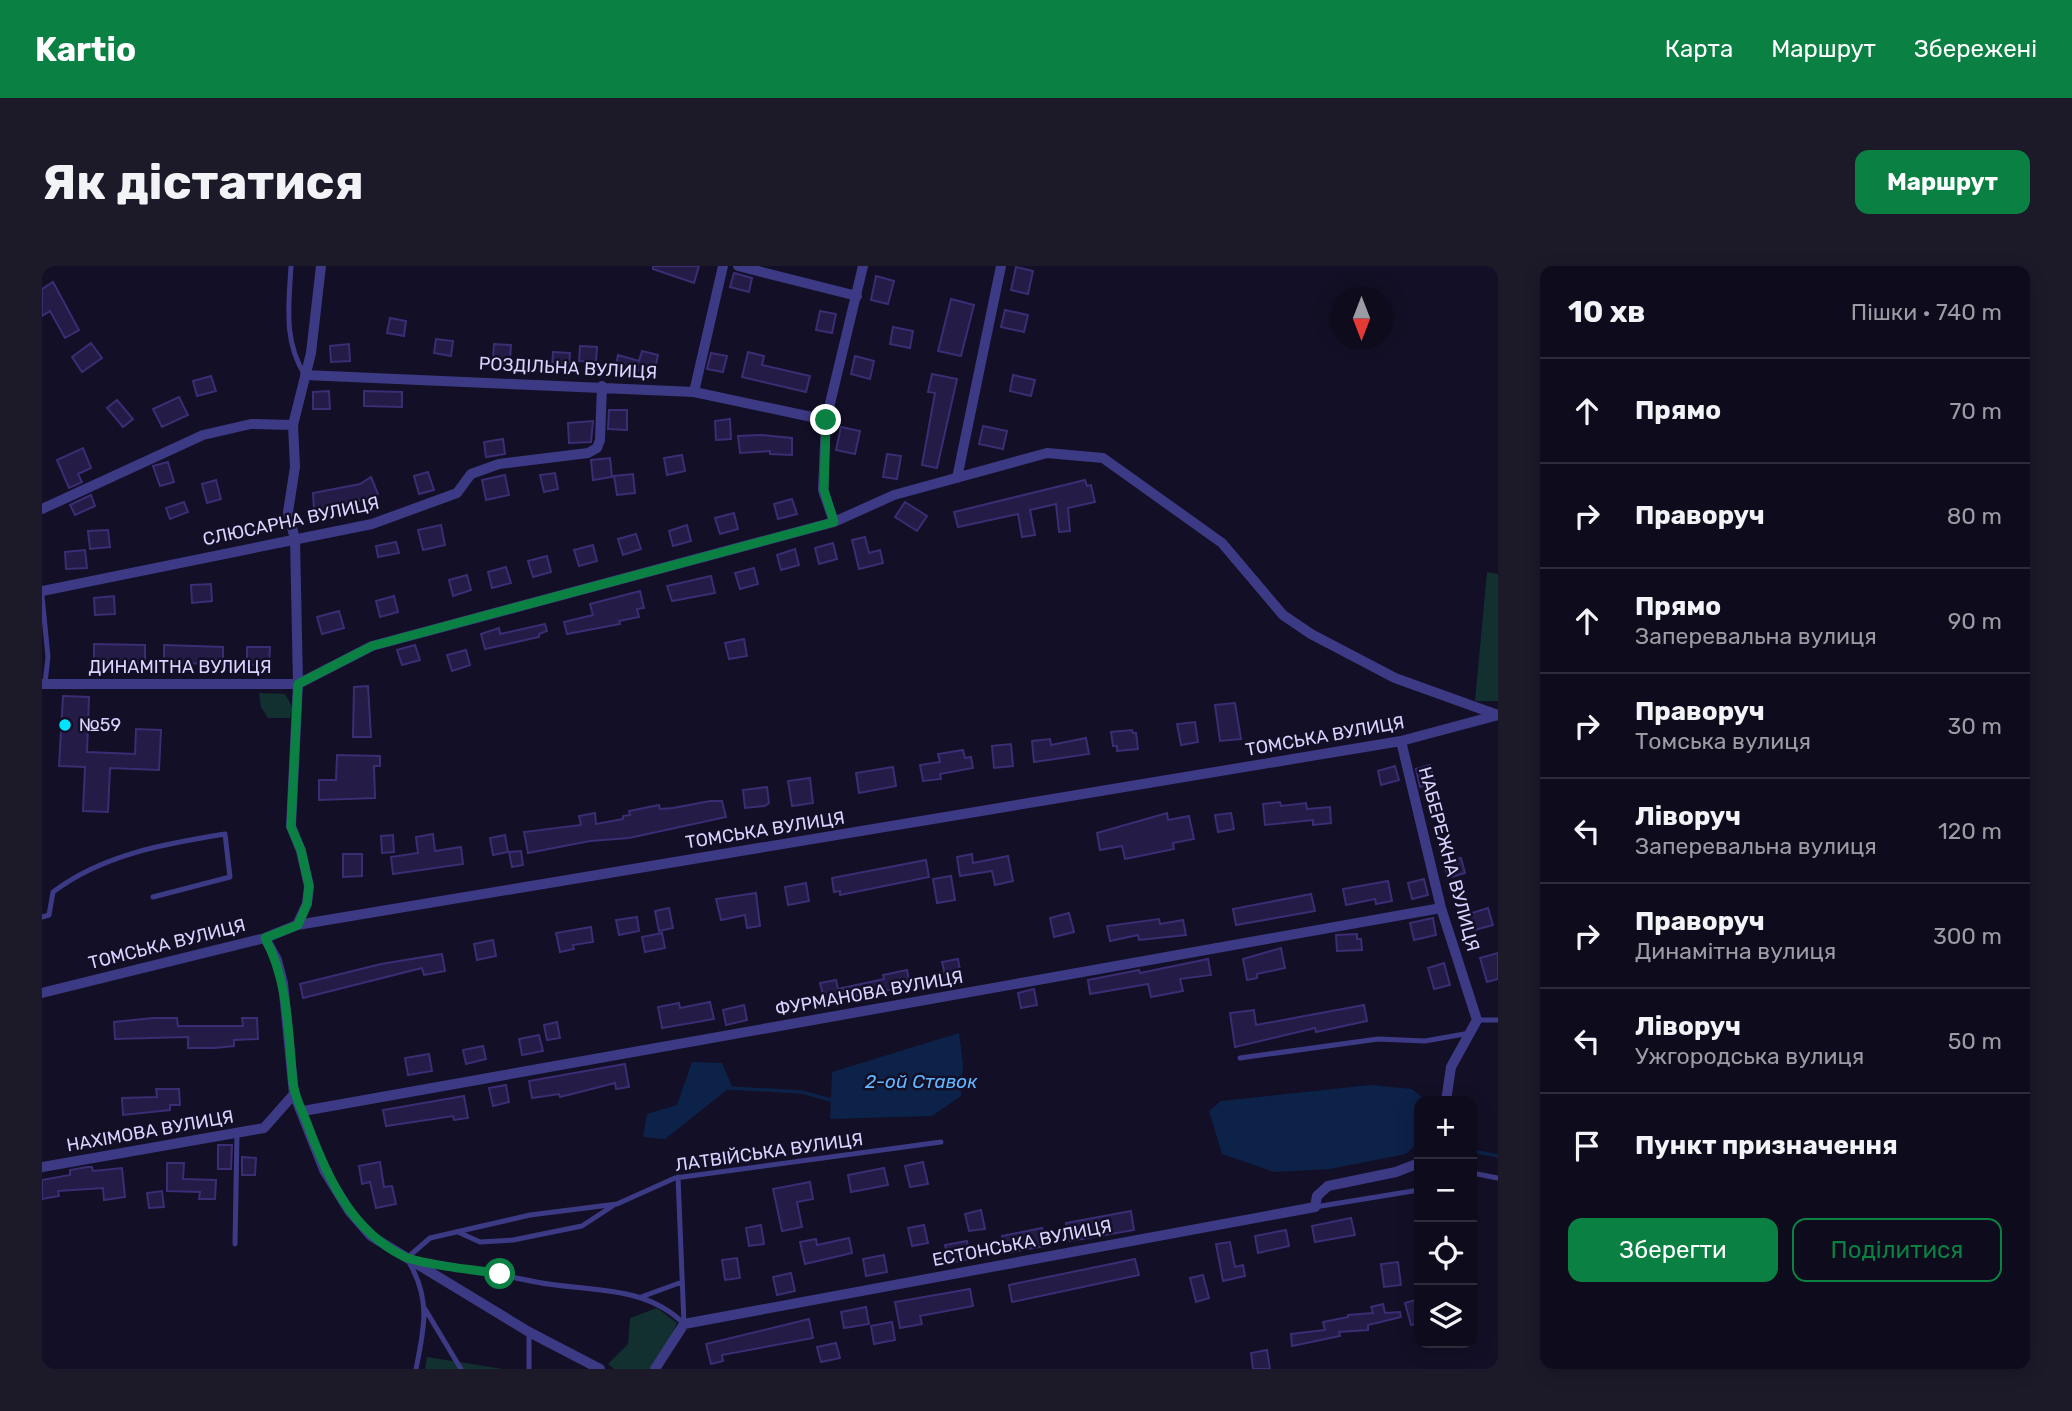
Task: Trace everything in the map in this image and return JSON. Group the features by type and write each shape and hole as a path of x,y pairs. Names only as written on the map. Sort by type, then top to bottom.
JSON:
{"street":[{"path":"298,925 307,904 309,886 301,850 291,827 298,684 295,539 288,512 295,467 293,425 312,353 321,266"},
{"path":"694,392 723,266"},
{"path":"738,266 857,296"},
{"path":"834,522 824,490 826,420 863,266"},
{"path":"957,478 1001,266"},
{"name":"РОЗДІЛЬНА ВУЛИЦЯ","path":"305,375 694,392 826,420"},
{"name":"СЛЮСАРНА ВУЛИЦЯ","path":"42,593 372,524 457,493 471,474 499,464 588,453 597,448 600,440 602,386"},
{"path":"42,509 203,435 251,424 293,425"},
{"name":"ДИНАМІТНА ВУЛИЦЯ","path":"44,684 298,684 372,646 834,522 894,495 1046,453 1104,458 1222,543 1283,615 1311,634 1395,678 1498,715"},
{"name":"ТОМСЬКА ВУЛИЦЯ","path":"42,993 265,938 298,925 1401,741 1498,715"},
{"name":"НАБЕРЕЖНА ВУЛИЦЯ","path":"1401,741 1441,908 1477,1020"},
{"name":"ФУРМАНОВА ВУЛИЦЯ","path":"303,1111 1441,908"},
{"path":"265,938 277,960 283,983 294,1094 303,1111 324,1170 350,1212 371,1236 529,1332 600,1369"},
{"path":"1447,1096 1451,1067 1477,1020"},
{"name":"НАХІМОВА ВУЛИЦЯ","path":"42,1167 264,1128 294,1094"},
{"path":"1315,1207 1317,1196 1328,1186 1396,1172 1414,1165"},
{"name":"ЕСТОНСЬКА ВУЛИЦЯ","path":"684,1324 1315,1207"},
{"path":"655,1369 684,1324"}],"lane":[{"path":"291,266 288,313 293,356 305,375"},
{"path":"42,593 48,657 44,684"},
{"path":"42,917 49,915 53,892 74,876 149,847 225,834 230,877 153,897"},
{"path":"1477,1020 1498,1020"},
{"path":"1240,1058 1378,1039 1424,1041 1470,1033"},
{"path":"235,1244 237,1134"},
{"name":"ЛАТВIЙСЬКА ВУЛИЦЯ","path":"407,1258 429,1238 530,1215 617,1204 678,1177 941,1142"},
{"path":"1477,1174 1498,1178"},
{"path":"678,1177 684,1324"},
{"name":"ЕСТОНСЬКА ВУЛИЦЯ","path":"1315,1207 1414,1191"},
{"path":"458,1232 480,1242 513,1240 582,1226 617,1204"},
{"path":"407,1258 538,1283 582,1286 641,1297 671,1310 684,1324"},
{"path":"407,1258 421,1283 424,1307 425,1320 416,1369"},
{"path":"641,1297 682,1282"},
{"path":"424,1307 461,1369"},
{"path":"529,1332 529,1369"}],"green space":[{"path":"1487,572 1498,574 1498,701 1475,701"},
{"path":"259,693 285,694 293,708 290,718 268,718 261,707"},
{"path":"657,1308 677,1323 666,1348 651,1369 614,1369 608,1364 628,1344 630,1318"},
{"path":"427,1357 503,1369 425,1369"}],"water":[{"name":"2-ой Ставок","path":"959,1033 963,1064 961,1096 932,1116 830,1119 832,1072"},
{"path":"692,1062 722,1063 732,1086 665,1139 643,1137 647,1114 677,1105"},
{"path":"1370,1085 1412,1089 1420,1096 1414,1096 1414,1147 1406,1154 1330,1169 1274,1172 1222,1154 1209,1111 1221,1101"}],"building":[{"path":"653,266 699,266 694,283 653,269"},
{"path":"1016,267 1033,271 1028,294 1011,290"},
{"path":"734,273 752,278 749,292 730,287"},
{"path":"876,276 894,281 888,304 871,300"},
{"path":"53,282 79,330 65,338 50,311 42,316 42,289"},
{"path":"951,299 974,305 961,356 938,351"},
{"path":"1005,310 1028,315 1024,332 1001,327"},
{"path":"820,311 836,314 832,333 816,330"},
{"path":"390,318 406,321 404,336 387,333"},
{"path":"893,327 913,331 910,348 890,344"},
{"path":"436,339 453,341 451,356 434,353"},
{"path":"91,343 102,358 82,372 72,357"},
{"path":"349,344 350,361 331,362 330,346"},
{"path":"494,344 511,345 510,360 493,359"},
{"path":"580,346 597,347 596,362 579,361"},
{"path":"642,351 658,355 654,374 628,368 627,373 615,370 618,355 639,361"},
{"path":"553,352 570,353 569,368 552,367"},
{"path":"748,352 764,356 762,365 810,376 806,392 742,377"},
{"path":"711,353 727,356 723,372 707,369"},
{"path":"855,356 874,361 870,379 851,374"},
{"path":"932,374 957,379 937,468 922,465 935,393 928,392"},
{"path":"1013,375 1035,380 1031,396 1010,391"},
{"path":"211,376 216,391 197,396 193,381"},
{"path":"329,391 330,409 313,409 313,392"},
{"path":"364,391 402,392 402,407 364,406"},
{"path":"179,397 188,415 162,427 153,409"},
{"path":"117,400 133,419 123,427 107,408"},
{"path":"609,410 627,410 627,430 608,429"},
{"path":"730,419 731,439 716,440 715,421"},
{"path":"593,421 591,442 569,443 568,423"},
{"path":"983,426 1007,431 1003,449 979,444"},
{"path":"841,427 860,431 855,454 836,450"},
{"path":"738,436 792,438 792,455 770,454 770,451 740,453"},
{"path":"503,439 505,454 486,457 484,442"},
{"path":"83,448 91,468 78,474 82,482 69,488 57,460"},
{"path":"887,454 901,456 897,479 883,477"},
{"path":"682,455 685,471 667,475 664,458"},
{"path":"610,458 612,477 593,480 591,460"},
{"path":"168,462 174,482 160,486 153,466"},
{"path":"428,472 434,490 419,494 414,476"},
{"path":"555,473 558,489 544,492 540,475"},
{"path":"633,474 635,493 617,495 614,476"},
{"path":"505,475 509,495 486,500 482,480"},
{"path":"371,477 378,494 335,509 314,511 313,493 360,484"},
{"path":"216,480 221,499 207,503 202,484"},
{"path":"1085,480 1087,486 1091,485 1095,502 1068,508 1070,531 1059,532 1056,504 1030,510 1035,535 1022,537 1018,514 958,527 954,512"},
{"path":"91,495 95,506 75,515 70,505"},
{"path":"792,499 797,514 778,519 774,504"},
{"path":"184,502 188,512 170,519 166,508"},
{"path":"905,502 927,516 917,531 895,517"},
{"path":"734,513 738,529 720,534 715,518"},
{"path":"441,525 445,545 423,550 418,530"},
{"path":"687,525 691,541 673,546 669,531"},
{"path":"108,530 110,547 90,549 88,531"},
{"path":"636,534 641,549 623,555 618,539"},
{"path":"865,537 869,553 880,550 883,563 859,569 852,540"},
{"path":"396,542 399,553 378,557 376,546"},
{"path":"833,543 837,559 819,564 815,548"},
{"path":"593,545 597,561 579,566 574,550"},
{"path":"795,549 799,565 781,570 777,555"},
{"path":"85,550 87,568 66,569 65,552"},
{"path":"547,556 551,572 533,577 528,561"},
{"path":"506,567 511,583 492,588 488,572"},
{"path":"754,568 758,584 740,589 735,573"},
{"path":"467,575 471,590 453,596 449,580"},
{"path":"711,576 715,593 672,601 667,586"},
{"path":"211,584 212,601 192,603 191,585"},
{"path":"640,591 644,608 637,609 639,617 619,621 620,624 567,634 564,622 593,615 590,604"},
{"path":"114,596 115,614 95,615 94,598"},
{"path":"394,596 398,612 380,617 376,601"},
{"path":"339,611 344,628 322,634 317,617"},
{"path":"545,624 547,631 539,634 539,637 485,649 481,634 499,628 500,634"},
{"path":"744,639 747,656 729,659 725,643"},
{"path":"94,644 145,645 145,663 94,662"},
{"path":"164,645 223,647 223,664 164,663"},
{"path":"415,645 420,660 402,665 397,650"},
{"path":"247,647 270,647 269,665 247,665"},
{"path":"466,650 470,665 452,671 447,655"},
{"path":"368,686 371,737 353,737 354,687"},
{"path":"63,696 89,697 87,752 135,754 136,729 161,730 159,770 110,768 108,812 83,811 85,767 59,766"},
{"path":"1235,703 1241,739 1220,741 1215,705"},
{"path":"1195,722 1198,742 1181,745 1177,724"},
{"path":"1132,730 1136,733 1138,749 1117,751 1117,746 1113,746 1111,732"},
{"path":"1086,738 1089,754 1034,762 1032,741 1050,739 1051,745"},
{"path":"1011,744 1013,766 994,768 992,746"},
{"path":"963,750 965,758 971,757 973,768 940,774 941,779 923,781 920,765 940,762 938,754"},
{"path":"337,755 380,756 380,766 374,766 375,798 319,800 319,780 336,780"},
{"path":"1430,765 1435,782 1420,787 1416,769"},
{"path":"1395,766 1399,780 1381,785 1378,771"},
{"path":"893,767 896,786 859,793 856,773"},
{"path":"810,778 813,803 792,806 788,781"},
{"path":"767,787 769,803 765,806 745,808 743,790"},
{"path":"722,801 726,817 629,838 590,841 528,853 524,832 581,825 579,816 595,813 596,824 623,819 623,816 630,815 629,811 659,805 660,809 673,808"},
{"path":"1280,802 1281,806 1306,803 1307,809 1330,807 1331,823 1313,825 1313,820 1265,825 1263,804"},
{"path":"1167,813 1168,820 1189,816 1194,839 1173,843 1174,849 1125,859 1122,846 1100,850 1097,833"},
{"path":"1231,813 1234,829 1218,832 1215,815"},
{"path":"433,834 435,851 461,847 463,864 393,874 391,857 418,853 416,837"},
{"path":"393,835 394,852 382,853 381,836"},
{"path":"505,835 508,852 493,855 490,838"},
{"path":"521,851 523,865 512,867 509,852"},
{"path":"343,854 362,854 362,876 343,877"},
{"path":"972,854 973,863 1008,856 1013,881 995,885 992,871 960,876 957,857"},
{"path":"1461,858 1465,873 1448,878 1444,862"},
{"path":"926,860 929,877 840,895 840,891 834,892 832,878"},
{"path":"951,876 955,900 937,903 933,879"},
{"path":"1424,879 1428,895 1412,899 1408,883"},
{"path":"1388,881 1392,901 1376,904 1375,899 1346,905 1343,889"},
{"path":"806,883 809,901 788,905 785,887"},
{"path":"756,893 760,926 747,928 745,915 721,920 716,899"},
{"path":"1311,894 1315,911 1236,925 1233,909"},
{"path":"669,908 673,928 659,931 655,911"},
{"path":"1488,908 1493,925 1471,931 1466,915"},
{"path":"1069,913 1074,932 1054,937 1050,918"},
{"path":"637,917 639,931 619,935 616,920"},
{"path":"1433,918 1436,935 1414,940 1410,923"},
{"path":"1159,919 1160,924 1183,920 1186,935 1139,940 1138,935 1110,941 1107,926"},
{"path":"591,927 593,942 573,945 574,949 560,952 556,933"},
{"path":"662,933 665,948 645,952 642,937"},
{"path":"1357,934 1357,939 1361,939 1362,950 1337,951 1336,935"},
{"path":"493,940 496,956 477,960 474,944"},
{"path":"1281,948 1285,968 1257,974 1257,978 1247,980 1243,959"},
{"path":"1498,953 1498,979 1487,982 1480,958"},
{"path":"442,954 445,971 424,975 422,968 303,998 300,984 381,964"},
{"path":"958,959 961,976 946,979 942,962"},
{"path":"1208,959 1211,975 1180,979 1183,991 1151,997 1148,984 1090,994 1088,980"},
{"path":"1444,963 1450,985 1434,989 1428,968"},
{"path":"907,970 910,986 825,1002 820,983 836,980 838,989 884,979 883,975"},
{"path":"1034,989 1037,1005 1021,1008 1018,993"},
{"path":"710,1002 714,1019 662,1028 658,1007 679,1003 680,1008"},
{"path":"744,1005 747,1020 726,1025 723,1010"},
{"path":"1364,1005 1367,1021 1316,1032 1315,1028 1235,1047 1230,1013 1254,1010 1256,1025"},
{"path":"177,1018 178,1026 243,1026 242,1018 257,1018 258,1039 234,1040 234,1046 188,1048 188,1037 115,1039 114,1022"},
{"path":"557,1022 560,1038 547,1040 544,1025"},
{"path":"539,1035 543,1051 522,1055 519,1039"},
{"path":"483,1046 486,1059 466,1064 463,1050"},
{"path":"429,1054 432,1071 408,1075 405,1058"},
{"path":"625,1064 629,1087 616,1089 615,1083 560,1097 559,1094 532,1098 529,1081"},
{"path":"506,1085 509,1102 493,1106 489,1088"},
{"path":"156,1089 179,1089 180,1105 170,1105 170,1110 123,1115 122,1098 157,1097"},
{"path":"464,1096 468,1118 454,1120 453,1116 386,1126 383,1110"},
{"path":"218,1145 232,1145 231,1169 218,1169"},
{"path":"242,1157 256,1158 255,1175 242,1175"},
{"path":"380,1162 384,1187 392,1186 396,1204 376,1208 370,1182 362,1184 359,1166"},
{"path":"923,1162 928,1184 910,1187 905,1166"},
{"path":"167,1163 184,1163 183,1179 216,1180 215,1199 199,1199 200,1192 167,1191"},
{"path":"92,1167 93,1171 122,1168 125,1197 104,1200 103,1188 58,1191 59,1196 42,1199 42,1180 70,1175 70,1170"},
{"path":"884,1168 888,1185 851,1192 848,1175"},
{"path":"810,1182 813,1199 797,1202 802,1227 782,1231 773,1189"},
{"path":"162,1191 164,1207 149,1208 147,1193"},
{"path":"981,1210 985,1229 969,1231 965,1214"},
{"path":"1131,1211 1134,1230 1070,1241 1066,1223"},
{"path":"1351,1218 1355,1235 1315,1242 1312,1226"},
{"path":"761,1225 764,1244 749,1246 746,1228"},
{"path":"924,1225 928,1243 912,1246 908,1228"},
{"path":"1042,1228 1046,1246 1006,1253 1002,1236"},
{"path":"1286,1230 1289,1246 1258,1253 1255,1236"},
{"path":"849,1238 852,1253 805,1264 800,1242 816,1239 817,1245"},
{"path":"967,1241 970,1259 949,1263 945,1245"},
{"path":"1230,1242 1235,1267 1243,1265 1245,1276 1223,1281 1216,1244"},
{"path":"884,1255 887,1272 866,1276 863,1259"},
{"path":"737,1258 740,1278 725,1280 722,1260"},
{"path":"1135,1259 1139,1275 1012,1302 1009,1285"},
{"path":"1398,1262 1401,1285 1384,1287 1381,1264"},
{"path":"791,1273 795,1291 777,1295 773,1277"},
{"path":"1203,1275 1209,1298 1196,1302 1190,1278"},
{"path":"970,1289 973,1306 920,1316 922,1324 900,1328 895,1302"},
{"path":"1414,1300 1414,1324 1411,1325 1405,1303"},
{"path":"1383,1304 1385,1313 1400,1312 1401,1317 1368,1325 1368,1330 1339,1332 1340,1336 1292,1346 1291,1334 1325,1330 1323,1322 1348,1315 1373,1313 1371,1307"},
{"path":"866,1307 869,1324 844,1328 841,1312"},
{"path":"809,1319 813,1338 722,1355 723,1361 711,1364 706,1344"},
{"path":"892,1322 895,1340 874,1344 871,1326"},
{"path":"836,1343 840,1358 821,1362 817,1347"},
{"path":"1267,1350 1270,1369 1253,1369 1251,1353"}],"waterway":[{"path":"728,1088 802,1092 834,1101"},
{"path":"1477,1152 1498,1156"}],"place":[{"name":"№59","path":"65,725"}],"route":[{"path":"500,1274 407,1258 371,1236 350,1212 324,1170 303,1111 294,1094 283,983 277,960 265,938 298,925 307,904 309,886 306,871 291,827 298,684 372,646 834,522 824,490 822,462 826,420"}]}
